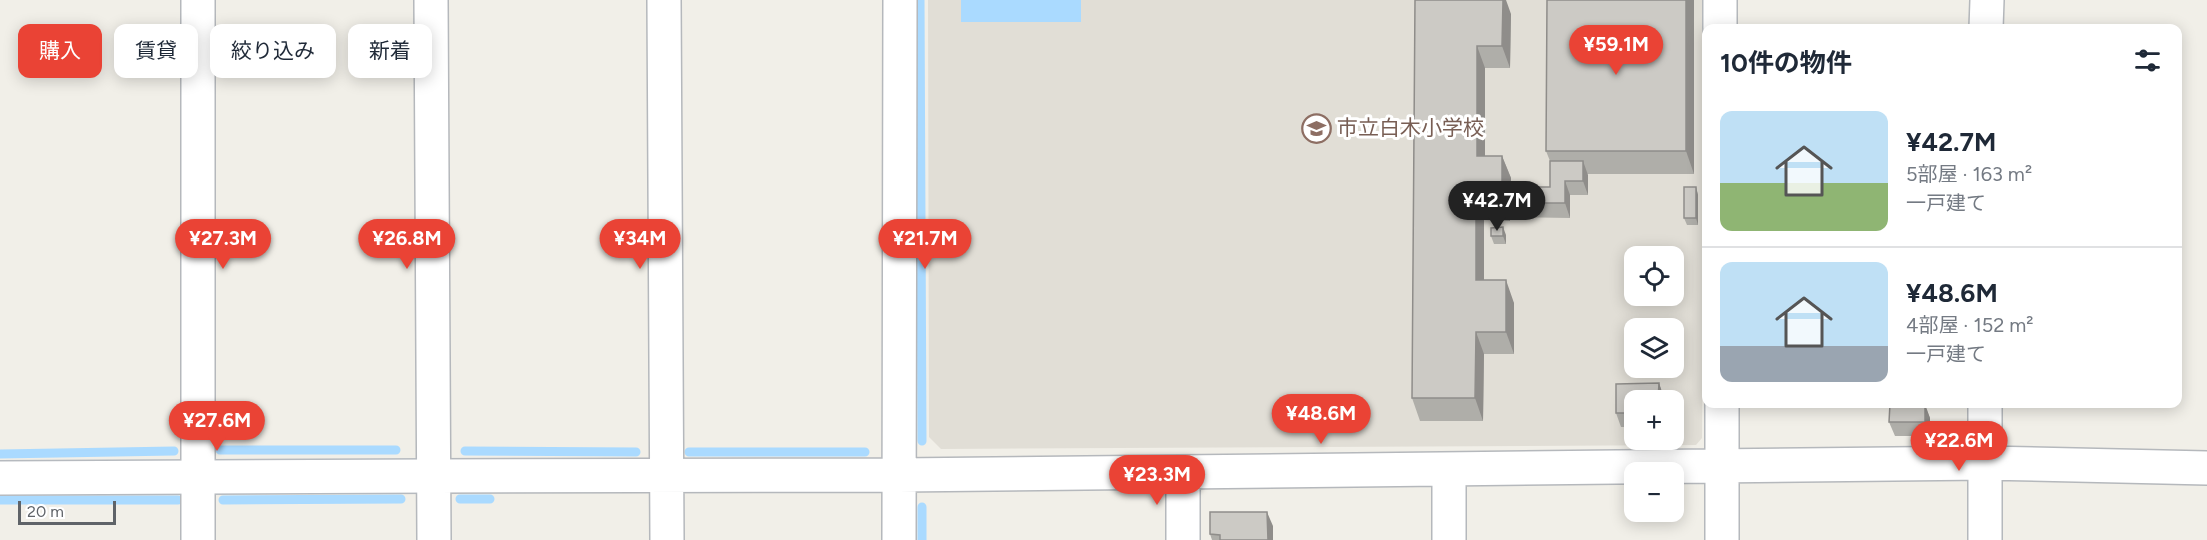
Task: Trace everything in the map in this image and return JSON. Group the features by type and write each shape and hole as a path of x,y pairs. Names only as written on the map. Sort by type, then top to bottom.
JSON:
{"street":[{"path":"198,0 198,540"},
{"path":"430,0 434,540"},
{"path":"663,0 666,540"},
{"path":"899,540 900,0"},
{"path":"1720,0 1720,24"},
{"path":"1986,0 1986,24"},
{"path":"1722,408 1722,540"},
{"path":"1985,408 1985,540"},
{"path":"0,478 899,475 1985,463 2207,468"},
{"path":"1449,469 1449,540"},
{"path":"1183,472 1183,540"}],"shaded area":[{"name":"市立白木小学校","path":"928,0 1704,0 1704,24 1702,24 1702,438 1696,445 1684,445 1684,390 1624,390 1624,445 941,449 929,437"}],"water":[{"path":"961,0 1081,0 1081,22 961,22"}],"building":[{"path":"1415,0 1503,0 1502,46 1477,46 1477,156 1502,156 1502,198 1476,198 1476,280 1506,280 1506,332 1476,332 1475,398 1412,398"},
{"path":"1547,0 1686,0 1686,151 1546,151"},
{"path":"1550,161 1583,161 1583,181 1565,181 1565,203 1507,203 1507,187 1550,187"},
{"path":"1684,187 1696,187 1696,218 1684,218"},
{"path":"1503,227 1503,236 1491,236 1491,228"},
{"path":"1659,383 1659,390 1624,390 1624,413 1616,413 1616,384"},
{"path":"1890,408 1925,408 1925,422 1889,422"},
{"path":"1210,512 1267,512 1268,540 1220,540 1220,535 1210,534"}],"waterway":[{"path":"920,0 922,441"},
{"path":"220,450 396,450"},
{"path":"0,454 174,451"},
{"path":"465,451 636,452"},
{"path":"689,452 865,452"},
{"path":"223,500 401,499"},
{"path":"460,499 490,499"},
{"path":"0,500 178,500"},
{"path":"922,507 922,540"}],"place":[{"name":"市立白木小学校","path":"1316,128"}]}
